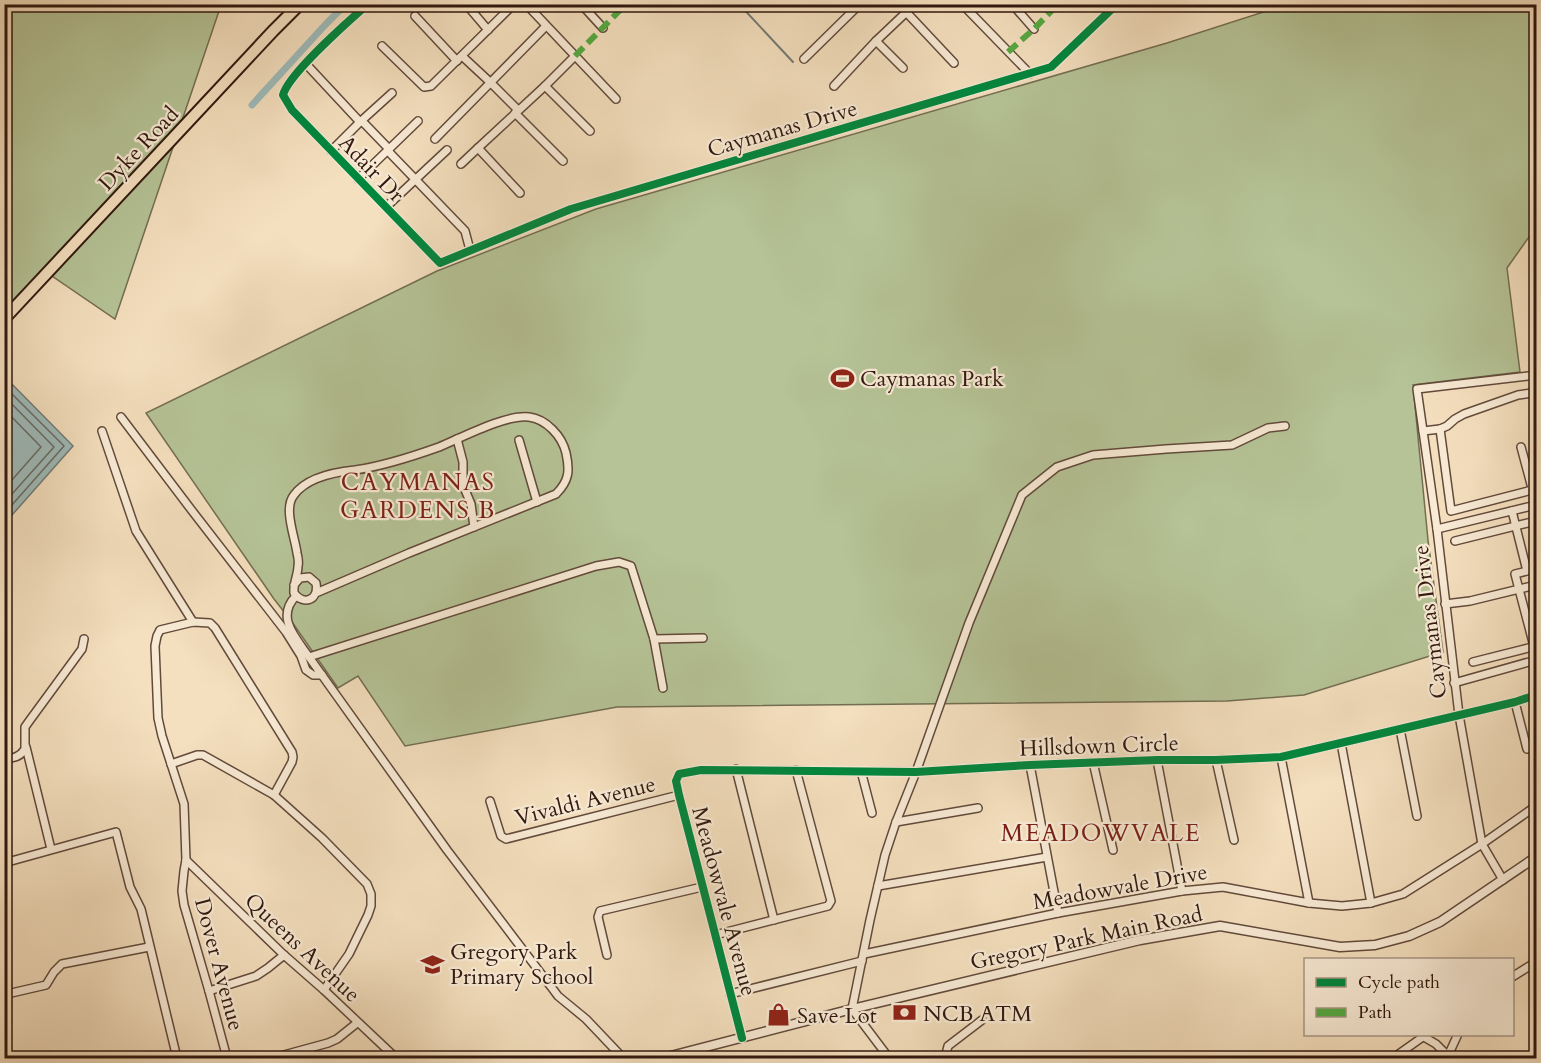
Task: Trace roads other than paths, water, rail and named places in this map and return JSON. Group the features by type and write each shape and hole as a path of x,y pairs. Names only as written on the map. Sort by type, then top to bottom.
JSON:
{"main road":[{"name":"Dyke Road","path":"4,319 300,4"}],"street":[{"path":"368,4 306,64 465,231 470,250"},
{"path":"466,4 488,30"},
{"path":"382,46 424,87 431,86 514,4"},
{"path":"526,4 616,99"},
{"path":"581,4 603,28"},
{"path":"804,59 860,4"},
{"path":"834,86 915,4"},
{"path":"1012,4 1034,29"},
{"name":"Caymanas Drive","path":"440,263 571,209 1051,67 1117,4"},
{"path":"964,5 1030,74"},
{"path":"907,13 954,63"},
{"path":"415,16 491,83 563,161"},
{"path":"435,139 546,26"},
{"path":"876,41 903,68"},
{"path":"461,164 575,56"},
{"name":"Adair Dr","path":"306,64 285,88 284,95 292,110 440,263"},
{"path":"545,86 590,131"},
{"path":"331,151 392,93"},
{"path":"358,179 418,121"},
{"path":"478,148 520,193"},
{"path":"386,207 447,150"},
{"name":"Caymanas Drive","path":"1503,879 1482,844 1459,715 1437,529 1417,389 1536,375"},
{"path":"1423,431 1448,426 1464,414 1518,395 1532,393 1536,397"},
{"path":"121,417 286,632 301,656 306,670 313,675 322,675"},
{"path":"530,417 550,426 565,449 567,479 556,494 316,593 314,597 305,601 296,596 294,585 298,567 289,508 292,497 301,488 316,479 341,471 368,468 402,460 457,439 508,419 530,417"},
{"path":"889,1059 852,1009 885,855 969,623 1022,495 1057,466 1093,455 1233,445 1268,428 1285,426"},
{"path":"1440,429 1451,511 1532,490"},
{"path":"102,431 136,531 193,622 210,623 215,628 292,752 292,762 274,795"},
{"path":"457,439 463,462 463,485 471,504 474,527"},
{"path":"519,440 537,502"},
{"path":"1437,529 1536,504 1521,447"},
{"path":"1473,662 1536,649 1515,574 1527,571 1512,511"},
{"path":"1455,541 1536,521"},
{"path":"309,657 596,566 619,562 631,566 654,639 663,688"},
{"path":"294,585 300,578 309,577 316,584 316,593"},
{"path":"1445,604 1470,601 1536,585"},
{"path":"296,596 290,603 286,615 289,626 309,657 447,850 558,996 586,1019 623,1059"},
{"name":"Dover Avenue","path":"193,622 160,630 157,636 155,646 158,718 184,804 186,860 182,891 184,905 227,1059"},
{"path":"654,639 703,638"},
{"path":"4,759 19,756 25,749 25,727 82,649 84,639"},
{"path":"1455,682 1536,660"},
{"name":"Hillsdown Circle","path":"679,774 701,770 916,772 1093,762 1281,757 1515,702 1536,695"},
{"path":"1515,702 1527,749"},
{"path":"1400,729 1417,816"},
{"path":"25,742 51,849"},
{"path":"1341,743 1371,903"},
{"path":"171,764 203,755 274,795 322,838 367,884 371,894 368,915 349,954 324,990"},
{"path":"1281,757 1309,903"},
{"path":"1157,760 1182,891"},
{"path":"1216,760 1234,840"},
{"path":"1093,762 1113,850"},
{"path":"1030,765 1058,913"},
{"path":"736,770 774,920"},
{"path":"715,935 828,906 831,901 796,770"},
{"path":"861,771 872,813"},
{"name":"Meadowvale Avenue","path":"679,774 676,781 679,795 742,1038"},
{"name":"Vivaldi Avenue","path":"490,801 501,836 506,839 679,795"},
{"name":"Meadowvale Drive","path":"730,994 863,958 1058,913 1182,891 1223,887 1309,903 1342,906 1371,903 1403,894 1482,844 1536,806"},
{"path":"896,822 978,808"},
{"path":"4,863 116,832 130,887 141,909 177,1059"},
{"path":"878,886 1047,857"},
{"name":"Gregory Park Main Road","path":"663,1059 852,1009 1140,940 1220,926 1340,947 1375,945 1409,936 1440,922 1536,857"},
{"name":"Queens Avenue","path":"186,860 396,1059"},
{"path":"607,955 598,917 600,911 702,886"},
{"path":"7,994 46,985 62,964 149,947"},
{"path":"209,991 256,976 284,955"},
{"path":"1514,976 1536,963"},
{"path":"945,1059 948,1046 982,1020"},
{"path":"273,1059 328,1043 337,1039 357,1023"},
{"path":"1393,1059 1426,1036 1447,1057 1458,1036"}],"water":[{"path":"5,377 73,446 5,523"}],"waterway":[{"path":"252,105 346,4"},
{"path":"739,4 793,62"}],"place":[{"name":"Caymanas Park","path":"842,378"},
{"name":"Gregory Park Primary School","path":"432,964"},
{"name":"NCB ATM","path":"905,1013"},
{"name":"Save Lot","path":"779,1015"}],"district":[{"name":"CAYMANAS GARDENS B","path":"418,496"},
{"name":"MEADOWVALE","path":"1101,833"}]}
